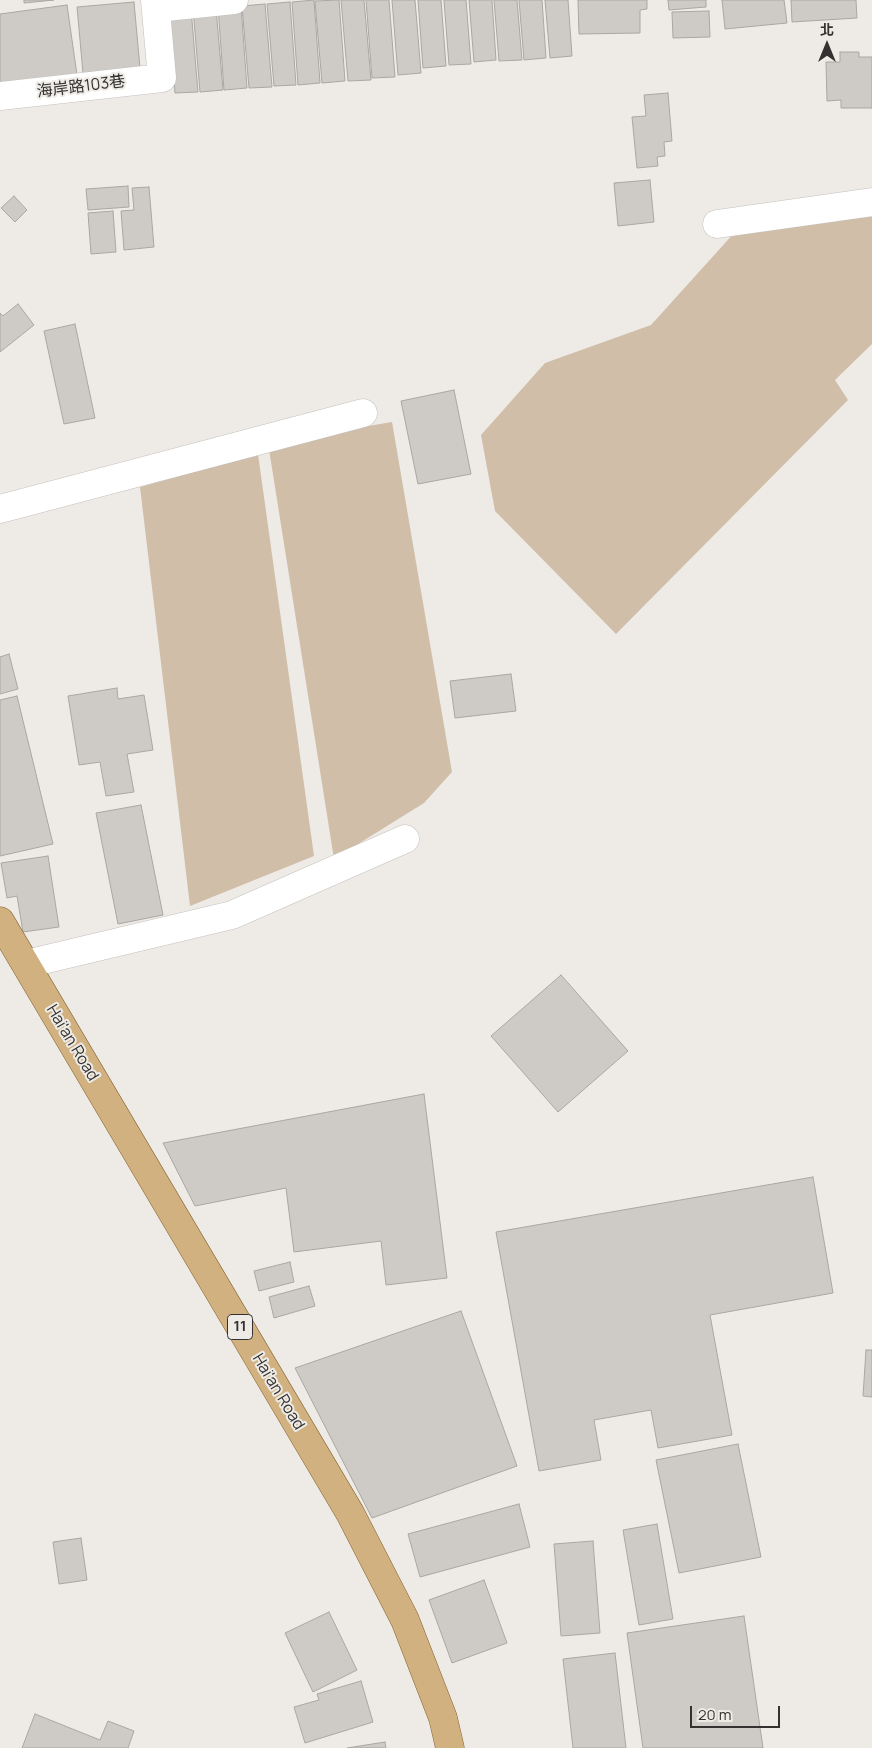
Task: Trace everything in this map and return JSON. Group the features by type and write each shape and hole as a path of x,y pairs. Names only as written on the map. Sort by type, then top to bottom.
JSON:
{"main road":[{"name":"Hai'an Road","path":"0,921 350,1513 404,1620 443,1718 450,1748"}],"street":[{"path":"155,4 234,0"},
{"name":"海岸路103巷","path":"0,96 162,78 155,4"},
{"path":"717,224 872,202"},
{"path":"0,509 363,413"},
{"path":"26,964 232,915 404,839"}],"shaded area":[{"path":"872,215 872,344 835,380 848,400 616,634 495,511 481,435 545,363 651,325 735,232"},
{"path":"392,422 452,772 424,803 334,859 268,443"},
{"path":"258,454 314,856 190,906 140,487"}],"building":[{"path":"24,0 54,0 24,3"},
{"path":"314,0 320,83 298,85 292,2"},
{"path":"339,0 345,81 322,83 315,1"},
{"path":"341,0 364,0 371,80 348,81"},
{"path":"366,0 389,0 395,77 372,78"},
{"path":"392,0 415,0 421,73 398,75"},
{"path":"418,0 441,0 446,66 423,68"},
{"path":"444,0 466,0 471,64 449,65"},
{"path":"469,0 492,0 496,60 474,62"},
{"path":"494,0 517,0 522,60 499,61"},
{"path":"519,0 542,0 546,58 524,60"},
{"path":"545,0 568,0 572,56 550,58"},
{"path":"578,0 647,0 647,9 640,10 640,33 579,34"},
{"path":"668,0 706,0 706,7 669,10"},
{"path":"722,0 784,0 787,23 725,29"},
{"path":"791,0 856,0 857,18 792,22"},
{"path":"134,2 140,68 83,73 77,7"},
{"path":"290,2 296,85 274,86 267,4"},
{"path":"265,4 272,87 249,88 242,6"},
{"path":"67,5 77,75 0,86 0,14"},
{"path":"241,6 247,88 224,90 218,7"},
{"path":"216,8 223,90 200,92 193,9"},
{"path":"191,9 198,92 175,93 169,11"},
{"path":"709,11 710,37 673,38 672,12"},
{"path":"840,52 859,52 859,57 872,57 872,108 841,108 841,100 827,101 826,62 840,62"},
{"path":"668,93 672,141 664,142 665,156 657,157 658,166 637,168 632,117 646,116 644,95"},
{"path":"650,180 654,222 618,226 614,183"},
{"path":"128,186 129,207 88,210 86,189"},
{"path":"149,187 154,247 124,250 121,211 134,210 132,188"},
{"path":"14,196 27,210 15,222 1,208"},
{"path":"113,211 116,252 91,254 88,213"},
{"path":"18,304 34,325 0,352 0,313 3,316"},
{"path":"75,324 95,418 64,424 44,331"},
{"path":"454,390 471,474 418,484 401,401"},
{"path":"9,654 18,689 0,694 0,657"},
{"path":"511,674 516,711 455,718 450,681"},
{"path":"117,688 118,699 144,695 153,750 127,754 134,792 106,796 100,762 79,765 68,696"},
{"path":"17,696 53,844 0,856 0,700"},
{"path":"141,805 163,915 118,924 96,813"},
{"path":"48,856 59,927 23,932 17,896 7,898 1,863"},
{"path":"561,975 628,1051 558,1112 491,1036"},
{"path":"424,1094 447,1278 386,1285 381,1241 294,1252 286,1188 195,1206 163,1143"},
{"path":"813,1177 833,1293 710,1315 732,1435 658,1448 651,1410 594,1420 601,1460 539,1471 496,1232"},
{"path":"290,1262 294,1282 259,1291 254,1271"},
{"path":"309,1286 315,1306 274,1318 269,1297"},
{"path":"461,1311 517,1466 372,1518 295,1368"},
{"path":"866,1350 872,1350 872,1397 863,1396"},
{"path":"738,1444 761,1557 679,1573 656,1460"},
{"path":"519,1504 530,1547 420,1577 408,1534"},
{"path":"657,1524 673,1619 639,1625 623,1530"},
{"path":"81,1538 87,1580 59,1584 53,1542"},
{"path":"593,1541 600,1633 561,1636 554,1544"},
{"path":"484,1580 507,1643 452,1663 429,1600"},
{"path":"329,1612 357,1670 313,1692 285,1633"},
{"path":"744,1616 763,1748 643,1748 627,1633"},
{"path":"615,1653 626,1748 573,1748 563,1659"},
{"path":"361,1681 373,1722 305,1743 294,1707 319,1700 317,1694"},
{"path":"35,1714 100,1740 108,1721 134,1731 128,1748 22,1748"},
{"path":"385,1742 386,1748 347,1748"}]}
